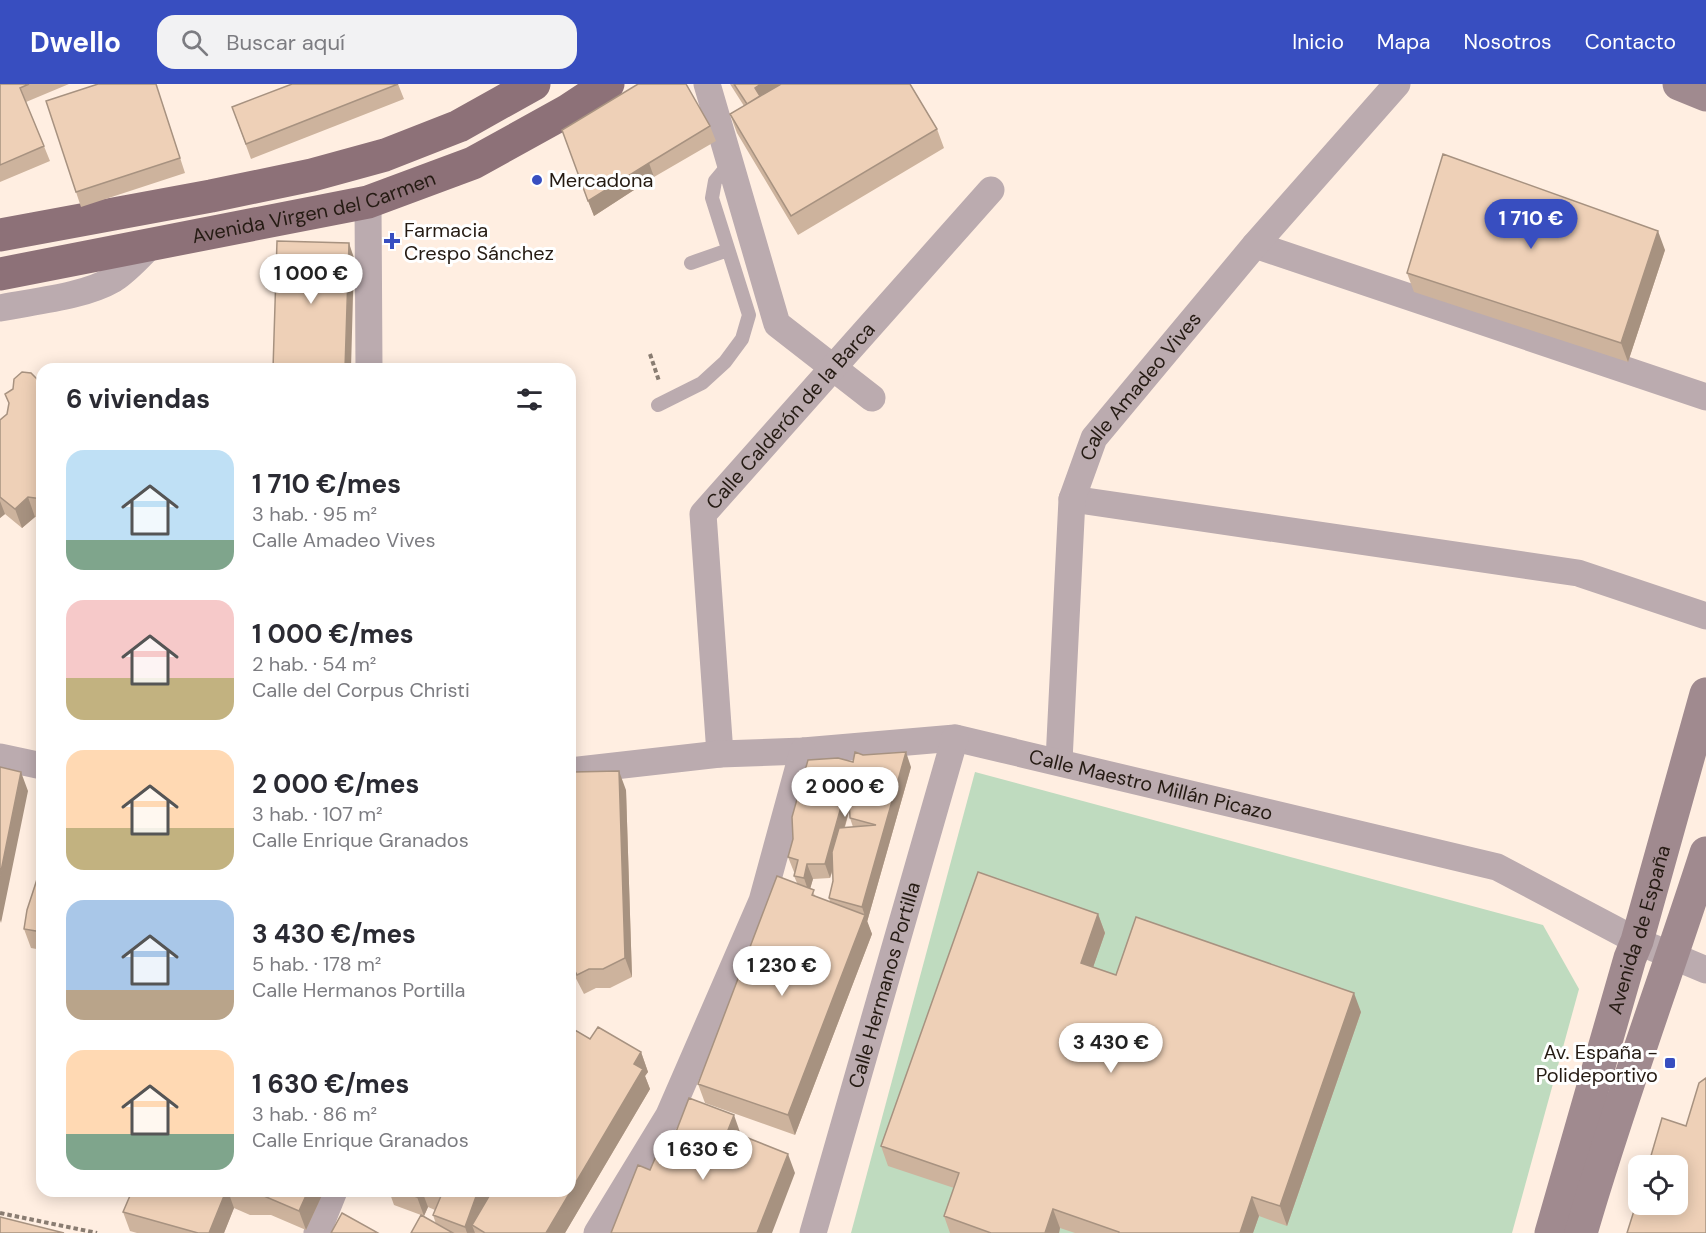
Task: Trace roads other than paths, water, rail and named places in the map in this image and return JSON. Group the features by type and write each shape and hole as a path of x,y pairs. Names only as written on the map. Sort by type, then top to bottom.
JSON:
{"main road":[{"name":"Avenida Virgen del Carmen","path":"0,235 212,196 312,175 385,156 459,126 534,84"},
{"name":"Avenida Virgen del Carmen","path":"0,274 368,202 473,163 567,111 608,84"},
{"path":"1679,84 1706,95"},
{"name":"Avenida de España","path":"1551,1233 1630,958 1637,941 1706,694"},
{"name":"Avenida de España","path":"1581,1233 1606,1148 1706,853"}],"street":[{"path":"707,84 777,324 872,398"},
{"name":"Calle Amadeo Vives","path":"1059,762 1072,499 1094,438 1255,245 1397,84"},
{"name":"Calle Calderón de la Barca","path":"720,754 703,514 991,190"},
{"path":"368,202 369,363"},
{"path":"0,308 76,293 102,285 115,278 152,244"},
{"path":"1255,245 1706,397"},
{"path":"1072,499 1578,573 1706,616"},
{"name":"Calle Maestro Millán Picazo","path":"576,770 720,754 803,751 955,738 1497,867 1637,941 1706,970"},
{"name":"Calle Hermanos Portilla","path":"813,1233 955,738"},
{"path":"597,1233 669,1115 762,901 803,751"},
{"path":"0,757 36,765"},
{"path":"317,1233 332,1197"}],"lane":[{"path":"657,405 702,383 726,362 742,339 749,315 712,198 715,181 730,163"},
{"path":"691,263 728,250"}],"place":[{"name":"Mercadona","path":"537,180"},
{"name":"Farmacia Crespo Sánchez","path":"392,241"},
{"name":"Av. España - Polideportivo","path":"1670,1063"}]}
